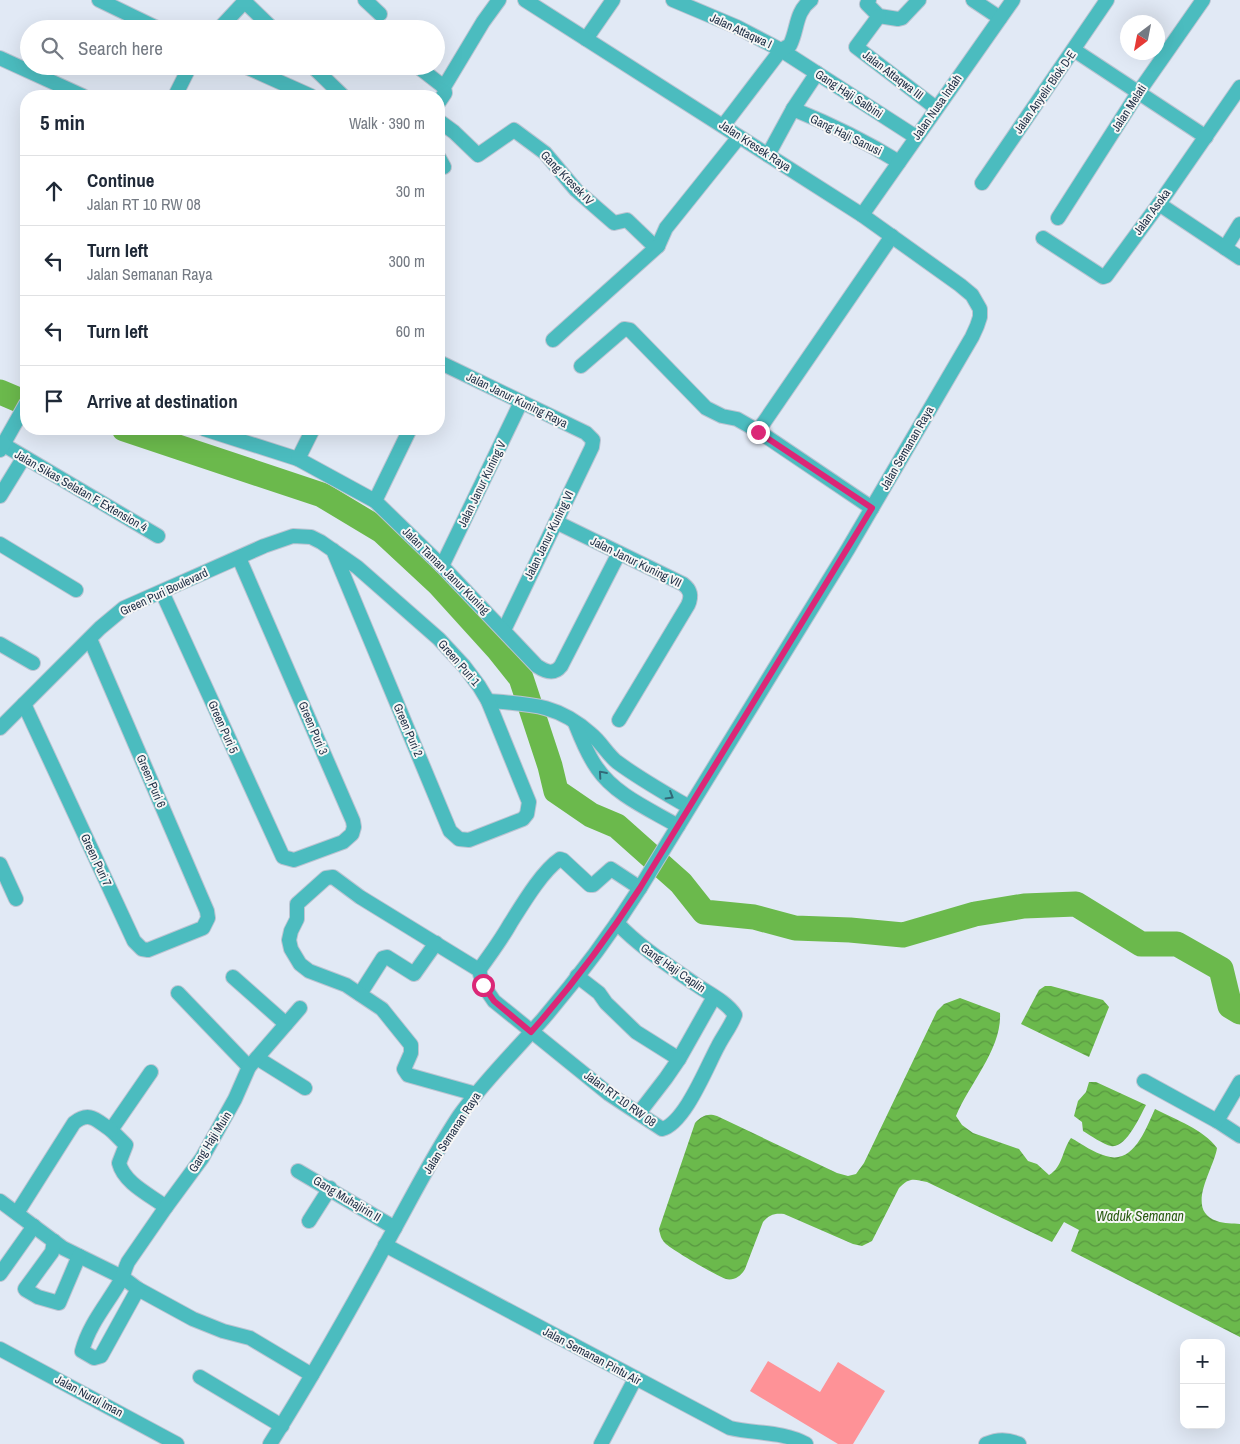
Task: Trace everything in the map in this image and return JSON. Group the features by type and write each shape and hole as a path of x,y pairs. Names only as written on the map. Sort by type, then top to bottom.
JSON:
{"street":[{"path":"99,0 140,20"},
{"path":"365,0 380,14"},
{"path":"444,90 444,87 483,22 499,0"},
{"name":"Jalan Kresek Raya","path":"525,0 862,215 960,285 977,302"},
{"path":"586,39 613,0"},
{"name":"Jalan Attaqwa I","path":"673,0 737,27 781,50"},
{"path":"723,126 781,50 790,46 796,32 795,24 803,6 811,0"},
{"path":"869,0 867,4 879,16 899,19 919,0"},
{"path":"973,0 1000,18"},
{"name":"Jalan Nusa Indah","path":"862,215 1013,0"},
{"name":"Jalan Anyelir Blok D-E","path":"982,184 1107,0"},
{"name":"Jalan Melati","path":"1058,218 1138,93 1203,0"},
{"path":"227,20 245,1 264,20"},
{"name":"Jalan Attaqwa III","path":"879,16 856,47 936,108"},
{"name":"Gang Haji Salbini","path":"781,50 916,137"},
{"path":"1074,50 1206,137"},
{"path":"0,58 20,67"},
{"path":"768,155 793,109 817,73"},
{"path":"37,75 70,90"},
{"path":"178,90 186,75"},
{"path":"264,75 298,90"},
{"path":"321,75 337,90"},
{"path":"428,75 444,87"},
{"name":"Jalan Asoka","path":"1044,238 1103,277 1106,276 1159,204 1240,87"},
{"name":"Gang Haji Sanusi","path":"793,109 850,134 899,162"},
{"name":"Gang Kresek IV","path":"445,125 478,155 514,130 545,153 576,190 614,223 627,220 651,243 658,246"},
{"path":"552,340 658,246 666,228 739,136"},
{"path":"1159,204 1240,258"},
{"path":"1225,248 1240,224"},
{"path":"758,432 892,236"},
{"name":"Jalan Semanan Raya","path":"270,1444 312,1375 447,1136 476,1094 577,976 618,923 640,888 872,508 977,326 980,317 977,302"},
{"path":"581,366 624,329 630,330 706,408 722,416 737,419 872,508"},
{"name":"Jalan Janur Kuning Raya","path":"445,367 586,433 593,440"},
{"name":"Jalan Janur Kuning V","path":"442,566 521,402"},
{"path":"2,448 20,416"},
{"name":"Jalan Taman Janur Kuning","path":"230,435 298,460 375,501 442,566 537,666 544,671 557,671 619,553"},
{"path":"298,460 310,435"},
{"path":"375,501 407,435"},
{"name":"Jalan Janur Kuning VI","path":"504,630 592,447 593,440"},
{"name":"Jalan Sikas Selatan F Extension 4","path":"2,448 24,457 158,536"},
{"path":"0,496 24,457"},
{"name":"Jalan Janur Kuning VII","path":"556,522 683,584 691,594 688,605 619,720"},
{"name":"Green Puri Boulevard","path":"0,728 112,617 124,608 264,546 293,536 311,537 333,550"},
{"path":"0,544 76,590"},
{"name":"Green Puri 1","path":"333,550 357,568 439,639 464,666 479,686 488,701 529,802 527,814"},
{"name":"Green Puri 2","path":"333,550 450,831 459,838 469,840 518,822 527,814"},
{"name":"Green Puri 3","path":"239,558 354,827 352,834 343,842 299,859 288,860"},
{"name":"Green Puri 5","path":"162,592 279,851 288,860"},
{"name":"Green Puri 6","path":"90,639 207,912 206,923"},
{"path":"0,644 33,663"},
{"path":"488,701 534,704 551,708 590,732 616,761 634,774 689,807"},
{"name":"Green Puri 7","path":"24,704 134,941 142,949 155,949 203,928 206,923"},
{"path":"574,722 588,754 597,769 610,783 678,826"},
{"path":"622,792 634,774"},
{"path":"476,1094 414,1078 405,1073 404,1069 411,1053 411,1045 382,1009 346,985 315,974 300,964 291,949 289,940 297,919 296,907 299,901 330,876 333,877 360,897 479,970 506,932 523,902 560,859 590,885 593,885 612,869 640,888"},
{"path":"0,864 16,899"},
{"name":"Gang Haji Caplin","path":"618,923 647,950 732,1010"},
{"path":"360,994 386,957 414,974 436,942"},
{"name":"Jalan RT 10 RW 08","path":"479,970 483,985 494,1001 609,1094 662,1129 668,1127 684,1109 699,1086 717,1047 734,1018 735,1015 732,1010"},
{"path":"577,976 599,993 606,1003 636,1032 679,1059"},
{"path":"233,977 286,1024"},
{"path":"178,993 253,1063 305,1088"},
{"path":"639,1113 679,1059 714,997"},
{"name":"Gang Haji Muin","path":"138,1289 101,1356 94,1358 86,1355 82,1351 89,1333 122,1277 128,1262 202,1158 253,1063 300,1008"},
{"path":"111,1130 151,1072"},
{"path":"1144,1081 1217,1121 1240,1136"},
{"path":"1217,1121 1240,1082"},
{"path":"17,1213 41,1172 74,1123 84,1116 90,1116 111,1130 126,1145 119,1163 123,1173 166,1207"},
{"name":"Gang Muhajirin II","path":"298,1171 330,1188 395,1228"},
{"path":"309,1221 330,1188"},
{"path":"0,1201 54,1242 122,1277 138,1289 193,1319 223,1331 250,1338 312,1375"},
{"path":"0,1274 34,1226"},
{"path":"54,1242 52,1252 25,1289 32,1294 60,1302 79,1256"},
{"name":"Jalan Semanan Pintu Air","path":"385,1245 730,1428 743,1432 770,1433 785,1436 806,1444"},
{"name":"Jalan Nurul Iman","path":"0,1349 177,1444"},
{"path":"200,1377 282,1426"},
{"path":"601,1444 635,1379"},
{"path":"986,1444 999,1440 1010,1440 1019,1444"}],"shaded area":[{"path":"768,1361 820,1392 838,1362 885,1391 853,1444 838,1444 750,1391"}],"water":[{"path":"1045,986 1103,1000 1109,1007 1089,1057 1021,1024 1039,990"},
{"name":"Waduk Semanan","path":"960,998 1000,1013 996,1040 956,1116 962,1125 973,1133 1019,1149 1028,1161 1037,1164 1049,1175 1054,1172 1060,1163 1071,1138 1102,1155 1116,1157 1124,1155 1138,1143 1155,1109 1197,1130 1217,1148 1204,1188 1203,1208 1207,1216 1217,1221 1240,1224 1240,1337 1071,1251 1079,1230 1064,1222 1052,1242 927,1182 919,1180 909,1180 899,1188 872,1241 862,1246 853,1244 784,1214 770,1216 763,1222 745,1269 734,1279 726,1279 705,1268 676,1251 664,1241 659,1229 695,1123 707,1115 717,1116 837,1173 848,1176 856,1174 864,1163 937,1011 944,1004"},
{"path":"1089,1082 1096,1082 1146,1105 1132,1131 1117,1146 1105,1144 1083,1131 1082,1122 1074,1116 1078,1101 1086,1092"}],"waterway":[{"path":"0,392 20,400"},
{"path":"142,435 322,495 382,531 439,584 497,648 521,678 550,766 556,791 591,815 617,826 681,883 704,912 754,917 795,928 850,930 903,935 975,914 1024,906 1076,904 1141,944 1177,944 1221,969 1230,1006 1240,1012"}],"route":[{"path":"483,985 494,1001 531,1032 544,1017 618,923 872,508 758,432"}]}
